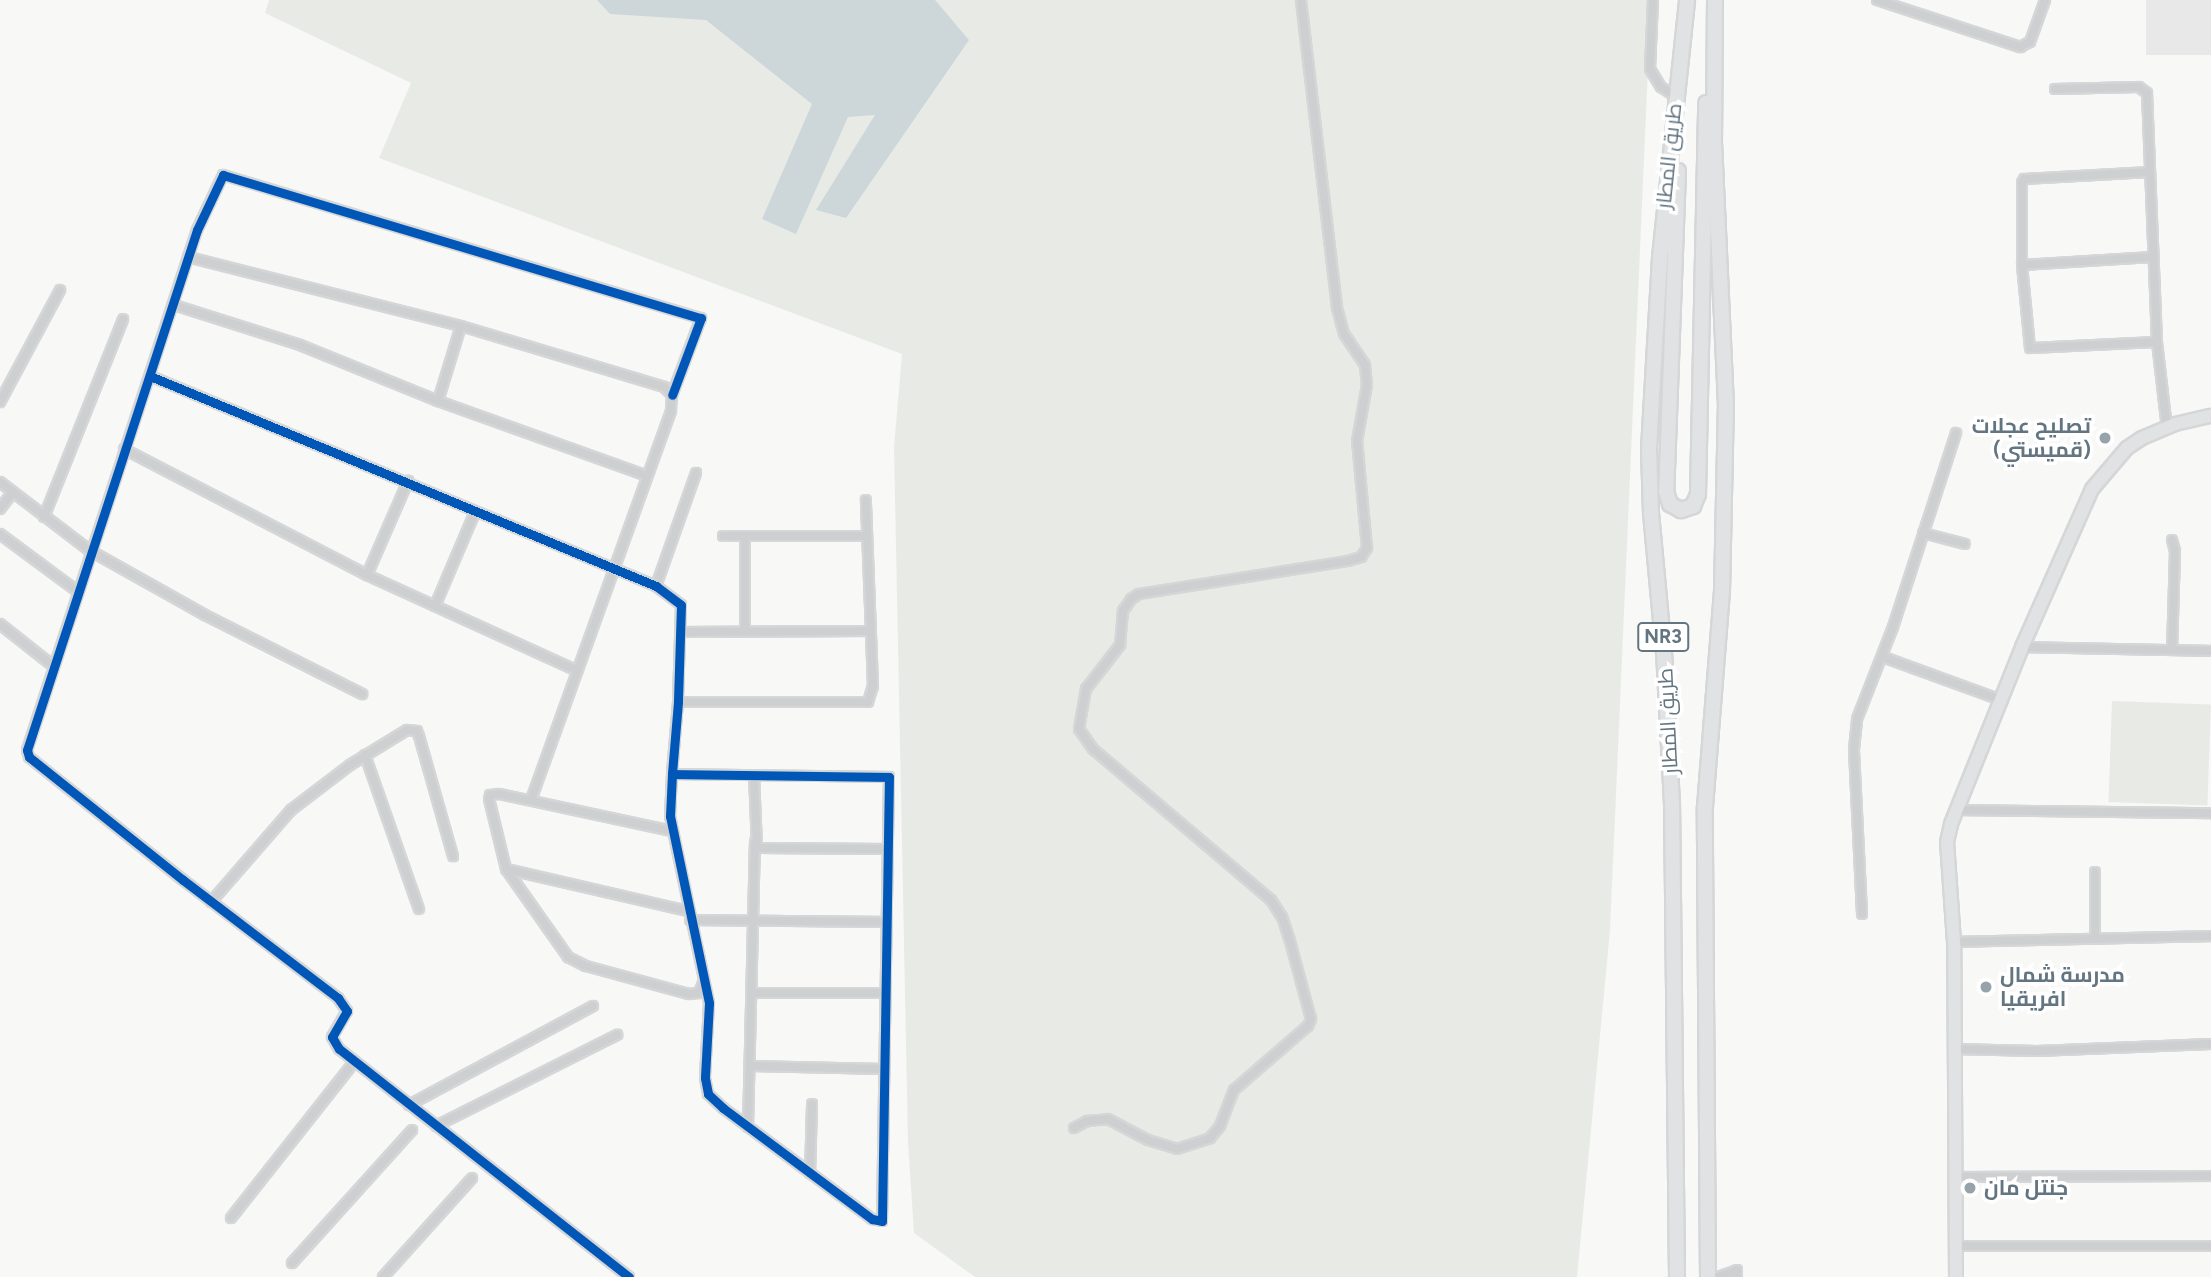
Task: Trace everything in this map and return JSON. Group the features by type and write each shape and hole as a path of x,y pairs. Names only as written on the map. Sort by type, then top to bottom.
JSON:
{"highway":[{"name":"طريق المطار","path":"1677,1277 1672,791 1664,653 1651,513 1649,449 1660,258 1687,0"},
{"name":"طريق المطار","path":"1708,1277 1705,807 1722,592 1726,406 1714,143 1715,0"},
{"path":"1685,23 1667,491 1670,504 1681,510 1693,506 1698,494 1705,228 1703,140 1715,0"}],"street":[{"path":"1074,1128 1087,1121 1108,1119 1148,1140 1177,1149 1210,1138 1220,1126 1234,1090 1308,1026 1311,1019 1282,917 1271,901 1093,749 1079,729 1086,689 1120,645 1123,611 1131,599 1139,594 1348,561 1361,557 1367,548 1357,441 1367,385 1365,365 1345,334 1338,307 1301,0"},
{"path":"1653,0 1650,69 1661,87 1675,96"},
{"path":"1877,0 2020,47 2030,42 2045,0"},
{"path":"2055,89 2144,89 2148,103 2157,342 2167,428"},
{"path":"2150,172 2024,178 2022,265 2030,348 2157,342"},
{"path":"531,800 645,475 671,411 673,394 701,318 223,175 188,257 89,551 27,750 29,757 346,1006 346,1016 334,1034 333,1041 354,1062 629,1277"},
{"path":"188,257 461,326 664,387 673,394"},
{"path":"2022,265 2153,257"},
{"path":"0,402 60,290"},
{"path":"174,305 300,345 438,401 645,475"},
{"path":"44,517 123,319"},
{"path":"438,401 461,326"},
{"path":"150,376 656,586 681,605 678,702 672,774 672,831 710,1017 705,1085 712,1099 748,1127 872,1219 882,1221 889,777 672,774"},
{"path":"1956,1277 1954,942 1947,842 1956,810 2022,646 2080,512 2098,480 2135,443 2167,428 2211,416"},
{"path":"1862,914 1854,749 1862,701 1883,657 1956,433"},
{"path":"124,449 367,575 575,670"},
{"path":"656,586 696,473"},
{"path":"367,575 408,481"},
{"path":"0,482 89,551 205,615 362,694"},
{"path":"0,509 13,492"},
{"path":"678,702 868,702 873,686 866,500"},
{"path":"435,607 475,512"},
{"path":"1923,533 1965,544"},
{"path":"0,534 77,591"},
{"path":"723,536 867,536"},
{"path":"745,536 745,631"},
{"path":"2172,540 2175,551 2172,650"},
{"path":"0,624 53,666"},
{"path":"681,632 871,631"},
{"path":"2022,646 2211,651"},
{"path":"1883,657 2001,700"},
{"path":"211,902 291,810 365,755 407,730 417,731 453,856"},
{"path":"365,755 419,909"},
{"path":"748,1127 754,920 754,775"},
{"path":"672,831 531,800 490,795 506,869 561,948 575,962 689,994 699,993 703,981"},
{"path":"1956,810 2211,813"},
{"path":"755,842 761,850 888,849"},
{"path":"506,869 689,916 887,922"},
{"path":"2095,872 2095,939"},
{"path":"1954,942 2211,936"},
{"path":"752,993 886,993"},
{"path":"409,1105 593,1006"},
{"path":"436,1126 617,1035"},
{"path":"1954,1049 2037,1051 2211,1044"},
{"path":"230,1218 354,1062"},
{"path":"750,1066 884,1069"},
{"path":"810,1173 811,1104"},
{"path":"292,1263 412,1130"},
{"path":"1956,1177 2211,1175"},
{"path":"383,1277 472,1178"},
{"path":"1956,1246 2211,1246"},
{"path":"1718,1277 1737,1270 1737,1277"}],"shaded area":[{"path":"269,0 1651,0 1610,930 1577,1277 975,1277 914,1233 908,1143 894,447 902,354 379,158 411,83 265,13"},
{"path":"597,0 935,0 969,40 846,218 816,210 875,115 848,117 796,234 762,219 812,104 706,20 610,14"},
{"path":"2146,0 2211,0 2211,55 2146,55"},
{"path":"2112,701 2211,704 2207,805 2108,802"}],"cycle path":[{"path":"629,1277 339,1049 332,1037 347,1011 338,998 183,880 29,757 27,750 197,230 223,175 701,318 672,395"},
{"path":"150,376 656,586 681,605 678,702 672,774 670,816 709,1003 705,1078 708,1094 872,1219 882,1221 889,777 672,774"}],"place":[{"name":"تصليح عجلات (قميستي)","path":"2105,438"},
{"name":"مدرسة شمال افريقيا","path":"1986,987"},
{"name":"جنتل مان","path":"1970,1188"}]}
